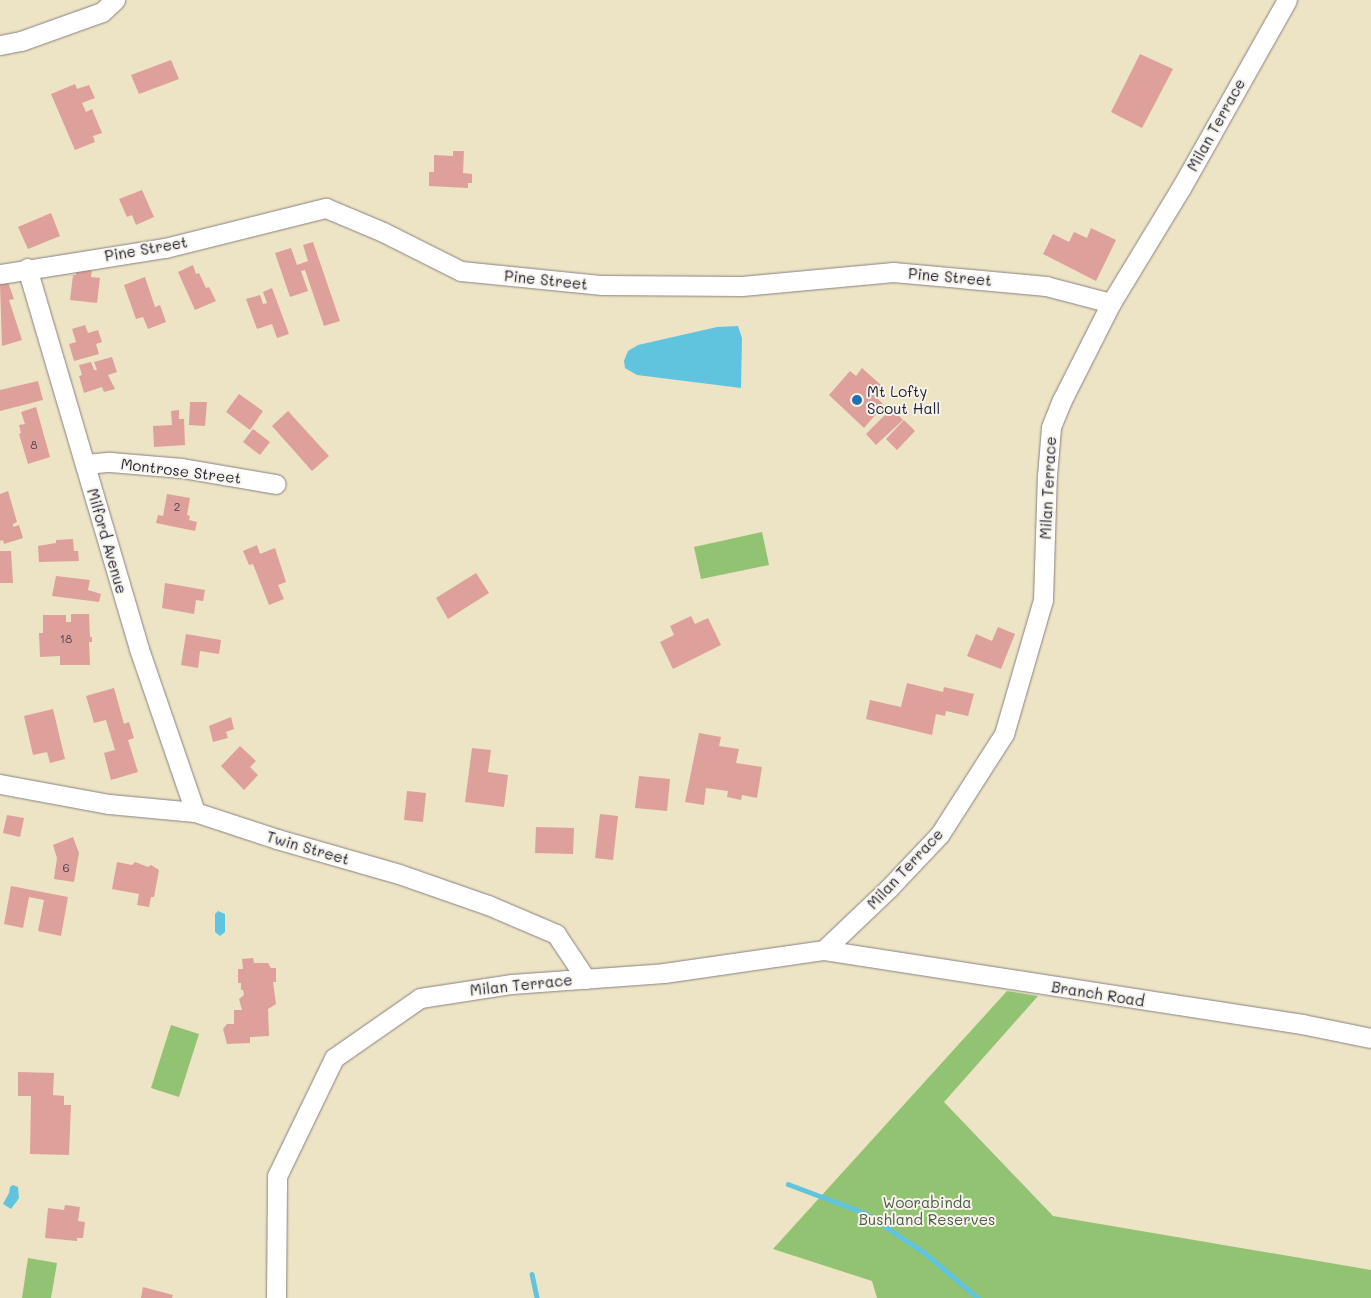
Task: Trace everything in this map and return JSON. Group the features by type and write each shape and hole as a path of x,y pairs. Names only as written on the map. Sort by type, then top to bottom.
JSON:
{"street":[{"path":"0,45 21,41 102,12 115,0"},
{"name":"Milan Terrace","path":"276,1298 277,1176 334,1058 420,998 512,984 664,973 824,950 889,888 940,834 1004,734 1043,600 1047,476 1051,427 1111,303 1181,188 1287,0"},
{"name":"Pine Street","path":"0,274 27,268 165,248 326,208 383,232 461,271 602,285 714,286 742,286 893,272 1046,286 1111,303"},
{"name":"Milford Avenue","path":"27,268 139,649 195,812"},
{"name":"Montrose Street","path":"85,464 110,462 182,468 276,484"},
{"name":"Twin Street","path":"0,784 109,804 195,812 277,839 417,880 488,905 556,934 586,979"},
{"name":"Branch Road","path":"824,950 1302,1024 1371,1038"}],"green space":[{"path":"762,532 769,565 701,579 694,547"},
{"name":"Woorabinda Bushland Reserves","path":"1007,991 1038,996 944,1102 1053,1216 1371,1270 1371,1298 877,1298 872,1281 773,1249"},
{"path":"171,1025 199,1034 179,1097 151,1088"},
{"path":"28,1258 57,1263 51,1298 22,1298"}],"water":[{"path":"738,326 742,338 741,388 637,375 625,368 624,361 628,351 638,345 717,327"},
{"path":"218,911 225,914 225,932 220,936 215,932 215,914"},
{"path":"13,1185 18,1187 19,1198 11,1209 3,1204 10,1187"}],"building":[{"path":"1140,54 1173,69 1142,128 1111,112"},
{"path":"171,60 179,79 139,94 131,75"},
{"path":"75,84 77,89 89,85 95,98 82,103 86,112 92,109 102,133 93,136 95,142 75,150 51,94"},
{"path":"453,151 464,151 463,173 472,174 472,183 468,183 468,188 429,186 429,172 434,172 434,155 453,156"},
{"path":"142,190 154,217 136,225 132,215 127,217 119,199"},
{"path":"51,213 60,236 28,249 18,227"},
{"path":"1091,228 1116,240 1096,281 1043,254 1053,234 1069,242 1074,232 1087,238"},
{"path":"313,242 340,321 324,326 305,270 301,271 308,291 290,297 275,253 291,248 297,265 308,261 303,245"},
{"path":"193,265 196,274 199,273 206,288 209,287 216,301 195,310 178,272"},
{"path":"77,267 92,269 91,277 100,278 97,303 70,300 73,275 76,275"},
{"path":"145,277 155,307 160,305 166,322 148,329 143,317 136,319 124,285"},
{"path":"8,282 14,299 9,300 22,340 2,346 0,284"},
{"path":"272,288 289,334 277,338 272,324 257,329 246,299 260,295 263,304 267,303 263,292"},
{"path":"85,325 88,333 98,330 102,342 96,344 99,354 74,361 69,344 76,342 72,329"},
{"path":"112,357 117,372 108,375 115,389 104,392 102,387 84,393 79,376 82,375 79,365 91,362 94,370 97,370 94,362"},
{"name":"Mt Lofty Scout Hall","path":"862,368 882,386 874,395 884,405 864,428 829,395 850,371 856,376"},
{"path":"38,381 43,400 0,411 0,390"},
{"path":"239,394 263,411 250,430 226,412"},
{"path":"190,402 207,402 205,426 189,425"},
{"path":"36,407 50,457 28,464 19,434 21,433 19,425 25,424 21,412"},
{"path":"892,408 903,420 876,445 866,434"},
{"path":"179,410 179,419 184,419 185,445 154,447 153,426 172,425 171,411"},
{"path":"288,411 329,456 312,471 272,426"},
{"path":"904,420 915,431 897,450 886,439"},
{"path":"253,429 270,442 260,455 243,442"},
{"path":"8,491 17,522 13,524 13,527 19,525 23,538 4,544 3,540 0,541 0,494"},
{"path":"167,494 190,498 187,515 190,516 189,520 197,522 195,531 156,523 158,515 163,516"},
{"path":"73,539 74,551 78,551 79,561 39,562 38,546 56,543 56,540"},
{"path":"257,545 260,554 275,548 286,582 278,585 284,599 269,605 253,564 249,565 243,551"},
{"path":"0,551 11,551 13,583 0,583"},
{"path":"476,573 489,593 448,619 436,598"},
{"path":"56,576 90,580 88,590 101,594 99,602 52,596"},
{"path":"165,583 205,590 203,601 196,600 194,614 162,608"},
{"path":"71,614 89,614 90,637 92,637 92,642 89,642 90,665 60,665 60,656 40,657 39,633 43,633 43,615 66,615 66,622 71,622"},
{"path":"691,616 695,624 708,618 721,645 673,669 660,642 674,635 670,626"},
{"path":"998,627 1015,634 1001,669 967,656 976,634 992,641"},
{"path":"186,634 221,640 219,654 200,651 198,668 181,665"},
{"path":"907,683 943,692 944,687 974,694 968,716 946,711 945,716 936,714 932,735 866,719 870,700 901,707"},
{"path":"114,688 124,724 129,722 134,738 128,740 138,772 111,780 104,753 115,750 106,720 94,723 86,696"},
{"path":"53,709 65,759 50,763 47,752 33,755 24,716"},
{"path":"231,717 234,729 226,732 228,738 213,742 209,726"},
{"path":"699,733 721,737 719,746 739,749 736,763 762,767 757,798 742,795 741,800 727,797 728,791 706,788 704,805 685,802"},
{"path":"240,746 256,761 250,767 258,775 244,790 221,766"},
{"path":"472,748 491,750 488,772 508,775 504,807 465,802"},
{"path":"639,776 670,779 667,811 635,808"},
{"path":"407,791 426,793 423,822 404,820"},
{"path":"600,814 618,816 613,860 595,858"},
{"path":"7,815 24,818 20,837 3,833"},
{"path":"536,827 574,828 573,854 535,853"},
{"path":"73,837 79,853 74,882 54,879 57,858 53,845"},
{"path":"117,862 132,865 135,862 148,867 151,865 159,870 154,897 151,897 149,907 137,905 139,894 112,889"},
{"path":"11,886 68,897 61,936 38,931 44,900 29,897 23,928 4,924"},
{"path":"253,958 254,963 268,963 271,968 276,968 276,982 273,982 276,1004 268,1009 269,1036 250,1037 250,1043 227,1044 223,1029 227,1024 234,1024 234,1010 242,1010 239,999 244,995 243,990 241,990 241,983 238,983 238,969 243,969 242,959"},
{"path":"18,1072 54,1073 53,1095 64,1096 64,1105 71,1105 69,1155 30,1154 31,1096 18,1096"},
{"path":"65,1205 80,1207 78,1221 85,1222 83,1238 77,1238 77,1241 45,1238 48,1208 64,1210"},
{"path":"143,1287 173,1295 172,1298 141,1298"}],"waterway":[{"path":"788,1184 865,1213 925,1253 978,1298"},
{"path":"532,1274 537,1298"}],"place":[{"name":"Mt Lofty Scout Hall","path":"857,400"}]}
